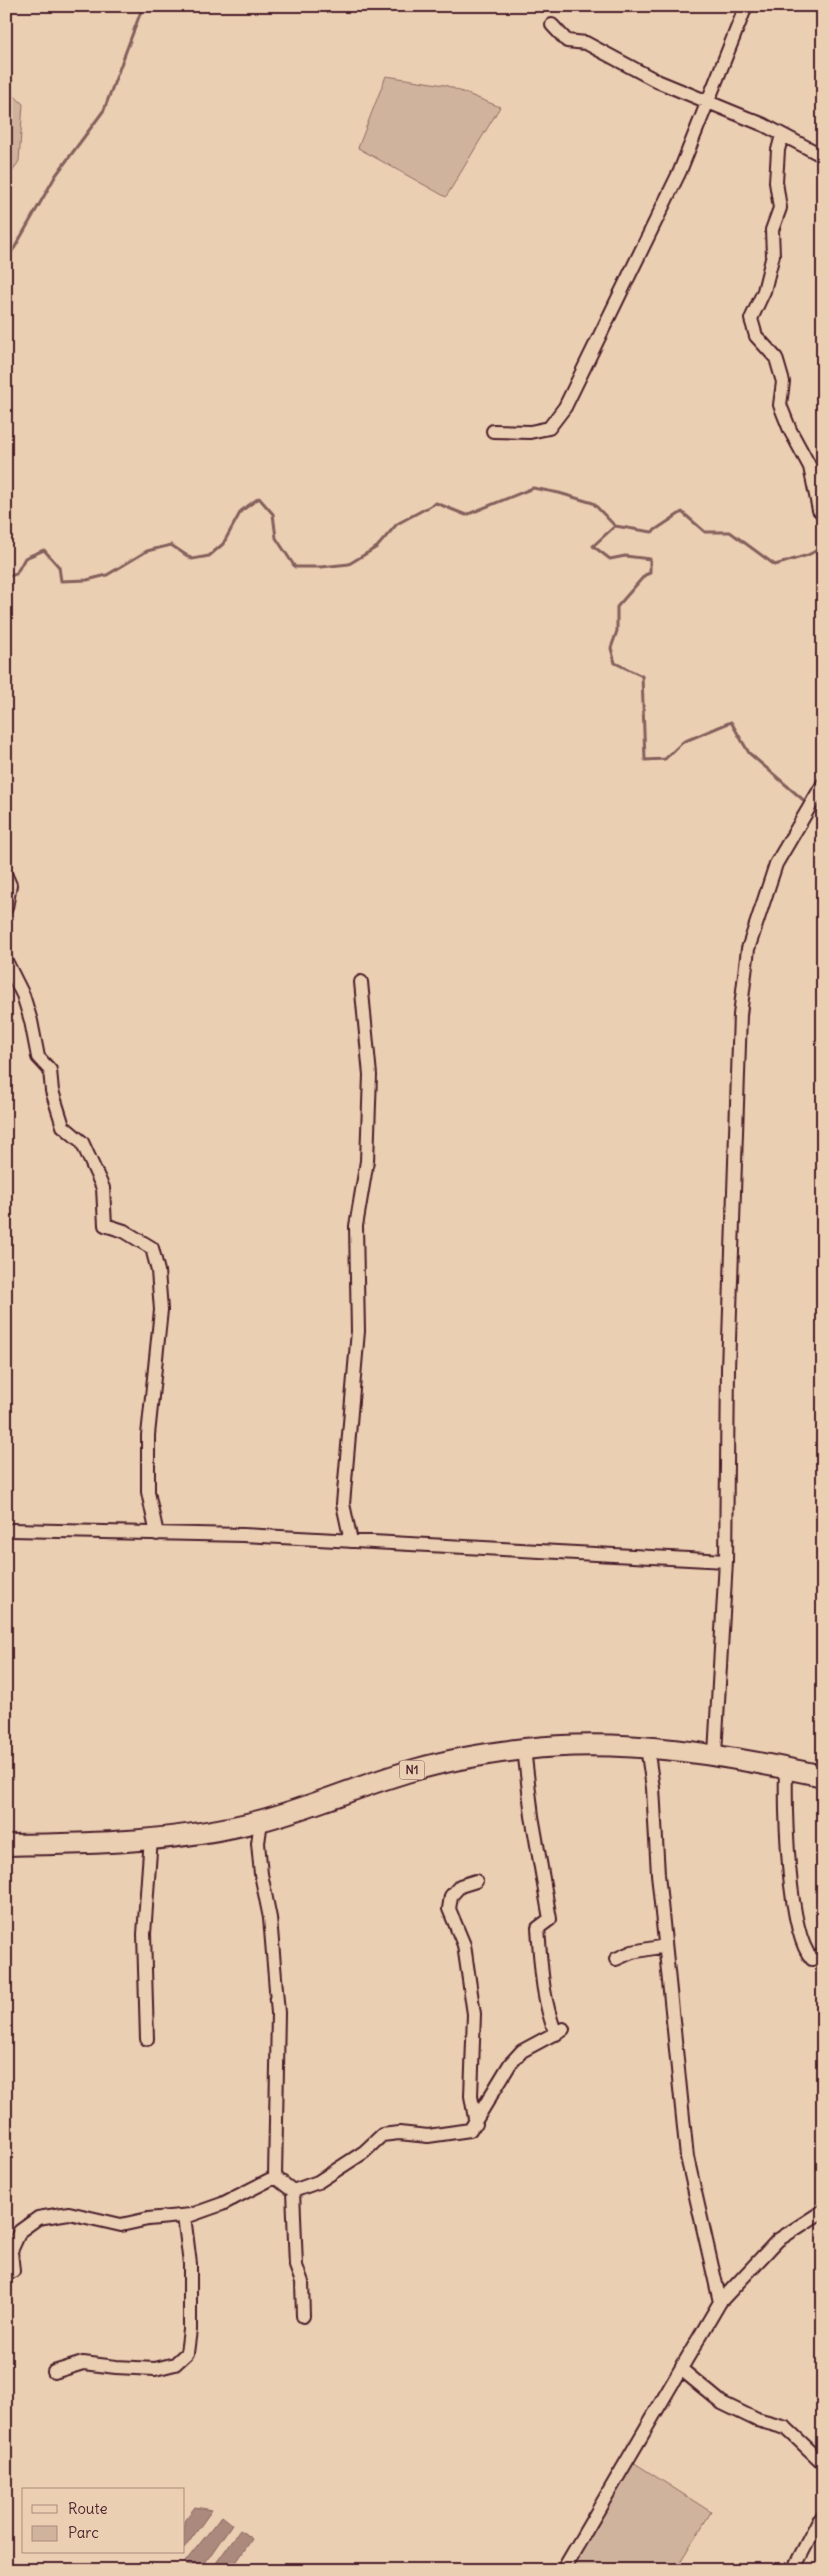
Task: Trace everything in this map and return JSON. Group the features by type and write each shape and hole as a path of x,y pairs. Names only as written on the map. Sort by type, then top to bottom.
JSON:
{"main road":[{"name":"N1","path":"6,1846 151,1838 209,1831 261,1821 298,1810 415,1769 524,1749 647,1747 716,1754 823,1776"}],"street":[{"path":"493,431 530,432 550,428 565,407 676,180 746,6"},
{"path":"552,25 567,41 586,43 657,81 708,101 823,156"},
{"path":"782,135 778,150 776,182 780,208 772,230 773,255 764,291 751,319 756,336 776,358 783,382 780,405 790,430 810,467 819,510 823,513"},
{"path":"716,1754 726,1561 728,1369 740,1015 748,949 773,873 814,796 823,784"},
{"path":"6,876 10,885 6,908"},
{"path":"6,961 23,994 32,1021 38,1056 50,1070 56,1108 63,1126 82,1142 103,1188 105,1225 124,1231 152,1248 158,1271 161,1310 148,1435 148,1492 157,1534"},
{"path":"352,1541 344,1504 358,1331 356,1226 367,1161 370,1075 360,982"},
{"path":"12,1530 243,1535 726,1561"},
{"path":"647,1747 653,1788 665,1946 686,2157 720,2302"},
{"path":"293,2191 318,2182 364,2152 382,2135 399,2133 428,2136 470,2130 476,2124 492,2092 510,2064 522,2051 560,2032 546,2008 538,1928 550,1919 532,1816 524,1749"},
{"path":"786,1768 786,1842 799,1935 804,1950 812,1958 823,1955"},
{"path":"261,1821 258,1843 261,1874 270,1918 278,2013 275,2177"},
{"path":"147,2039 144,1934 151,1838"},
{"path":"476,1882 460,1886 451,1896 449,1909 464,1945 474,2014 471,2096 476,2124"},
{"path":"616,1958 632,1952 665,1946"},
{"path":"275,2177 293,2191 296,2266 302,2282 303,2316"},
{"path":"13,2272 11,2251 20,2231 38,2218 69,2213 121,2225 148,2219 184,2216 222,2204 275,2177"},
{"path":"563,2570 720,2302 778,2240 823,2211"},
{"path":"54,2372 83,2363 116,2368 155,2368 175,2364 187,2353 190,2330 190,2264 184,2216"},
{"path":"681,2369 722,2402 757,2420 786,2428 823,2463"},
{"path":"793,2570 818,2522 823,2517"}],"green space":[{"path":"386,76 445,85 500,107 446,197 358,148"},
{"path":"6,88 23,104 19,161 6,182"},
{"path":"633,2462 711,2512 675,2570 570,2570"}],"shaded area":[{"path":"195,2507 212,2510 185,2548 185,2520"},
{"path":"222,2516 232,2524 200,2570 194,2570 185,2562"},
{"path":"240,2530 252,2539 231,2570 211,2570"}],"waterway":[{"path":"6,259 15,247 56,175 104,110 143,6"},
{"path":"6,577 16,574 25,558 44,550 59,567 61,581 87,580 107,575 147,551 171,545 192,559 209,556 223,544 241,511 259,498 273,514 276,538 295,567 349,564 377,547 397,524 436,503 466,515 533,488 593,503 615,526 652,532 682,512 705,532 730,532 775,565 808,555 823,547"},
{"path":"615,526 593,546 610,559 625,556 650,559 650,573 645,575 617,607 617,631 611,648 615,663 642,676 645,760 665,759 683,742 731,722 749,753 808,804"},
{"path":"814,807 823,811"}]}
